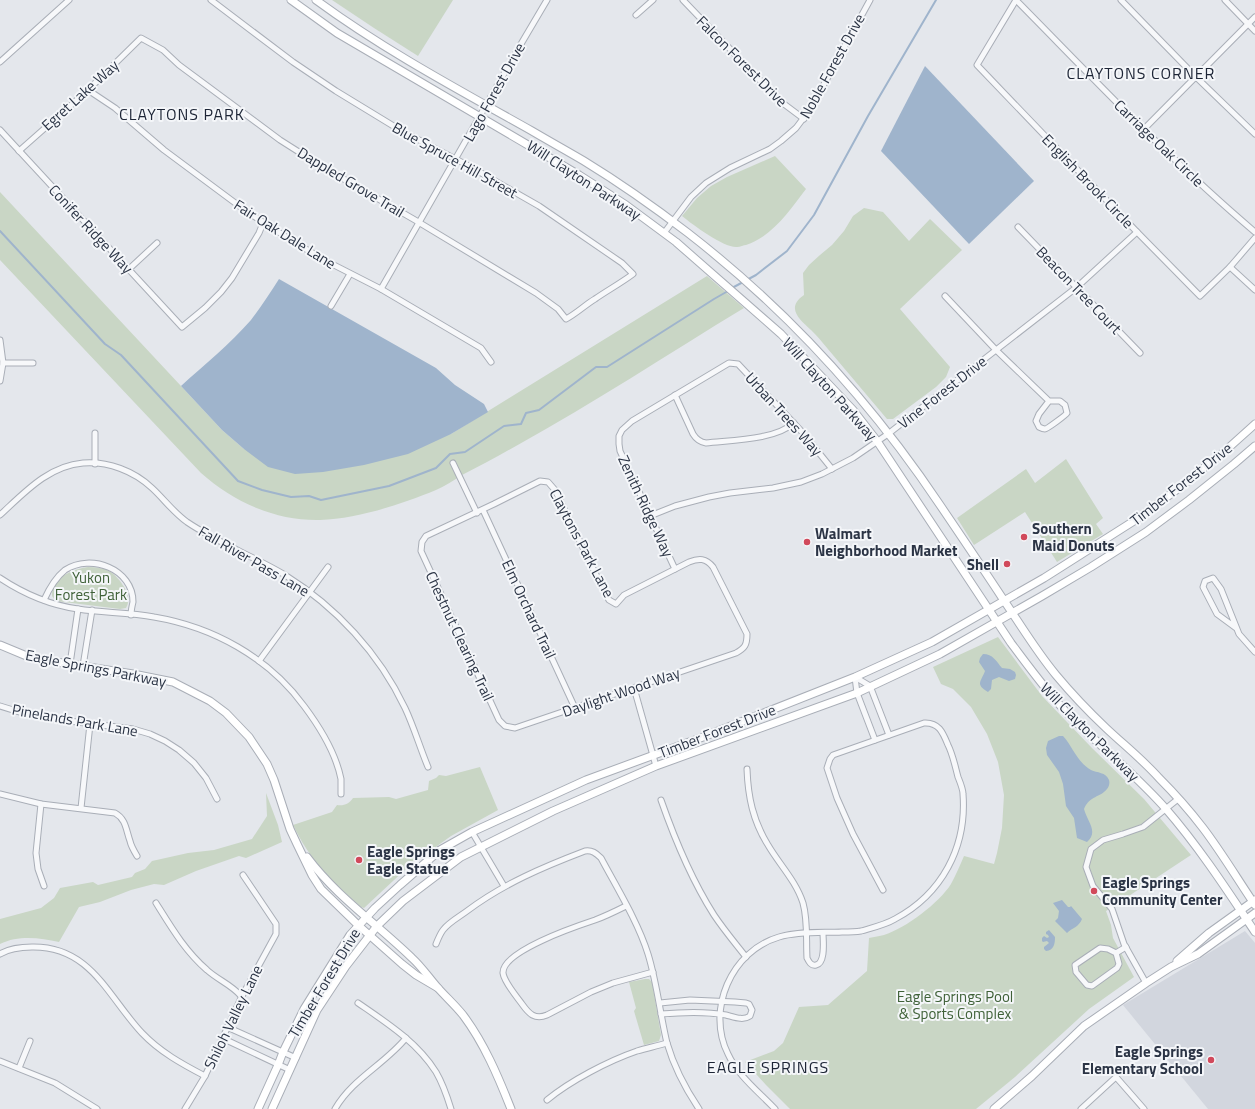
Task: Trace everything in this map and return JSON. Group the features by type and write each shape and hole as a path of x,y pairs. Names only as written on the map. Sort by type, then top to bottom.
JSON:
{"main road":[{"name":"Will Clayton Parkway","path":"291,0 337,32 382,60 568,168 626,205 676,242 783,336 853,410 877,441 997,622 1029,667 1067,712 1165,808 1196,847 1255,932"},
{"name":"Will Clayton Parkway","path":"316,0 388,48 574,155 635,195 672,221 737,274 793,326 849,385 879,421 941,506 1041,655 1063,683 1104,726 1160,779 1178,799 1204,829 1254,902"},
{"path":"382,60 388,48"},
{"path":"568,168 574,155"},
{"path":"783,336 793,326"},
{"name":"Timber Forest Drive","path":"258,1109 304,1009 350,935 358,925 400,884 440,850 472,832 586,780 855,677 932,642 1044,578 1138,519 1179,488 1255,425"},
{"name":"Timber Forest Drive","path":"272,1109 317,1010 346,966 369,935 403,901 461,857 553,811 656,766 857,693 940,654 1013,614 1146,532 1189,500 1255,446"},
{"name":"Eagle Springs Parkway","path":"0,646 29,656 50,661 173,682 210,701 226,713 249,737 267,764 274,780 290,829 312,875 321,889 358,925 402,964 416,975 438,988"},
{"name":"Eagle Springs Parkway","path":"297,844 317,870 340,894 413,959 462,1014 479,1038 490,1058 511,1109"},
{"path":"1171,967 1209,933 1240,910 1254,902"},
{"path":"994,1109 1032,1076 1084,1026 1171,967 1198,954 1255,913"}],"street":[{"path":"0,62 69,0"},
{"name":"Blue Spruce Hill Street","path":"211,0 293,62 336,92 400,130 456,159 539,206 622,263 633,274 566,319"},
{"name":"Lago Forest Drive","path":"381,289 547,0"},
{"path":"636,15 653,0"},
{"name":"Falcon Forest Drive","path":"683,0 780,101 804,119"},
{"name":"Noble Forest Drive","path":"664,233 691,197 706,183 730,168 770,149 787,136 804,119 870,0"},
{"name":"English Brook Circle","path":"1016,0 977,65 1200,296 1230,267"},
{"name":"Carriage Oak Circle","path":"1016,0 1143,130 1186,171 1255,232"},
{"path":"1122,0 1196,77 1255,134"},
{"path":"1225,0 1255,31"},
{"path":"1143,130 1255,17"},
{"name":"Egret Lake Way","path":"19,151 88,90 141,38"},
{"name":"Dappled Grove Trail","path":"141,38 163,50 179,65 275,137 321,166 420,223 536,293 558,309 566,319"},
{"name":"Fair Oak Dale Lane","path":"88,90 115,108 148,137 240,208 297,244 350,274 381,289 481,348 491,362"},
{"name":"Conifer Ridge Way","path":"0,130 182,327 205,308 228,283 245,257 264,222"},
{"name":"Beacon Tree Court","path":"1018,227 1140,353"},
{"name":"Vine Forest Drive","path":"650,516 690,501 730,493 774,488 801,482 822,474 853,458 888,434 1077,287 1137,232"},
{"path":"1255,238 1230,267 1255,290"},
{"path":"128,270 157,243"},
{"path":"331,306 350,274"},
{"path":"944,296 996,350 1049,401 1063,402 1067,409 1065,416 1053,423 1047,429 1043,429 1039,427 1036,420 1049,401"},
{"path":"0,340 3,363 0,381"},
{"path":"3,363 33,363"},
{"name":"Zenith Ridge Way","path":"675,569 623,458 619,444 619,436 622,430 632,421 729,363 733,363"},
{"name":"Urban Trees Way","path":"733,363 742,367 794,423 832,469"},
{"path":"675,395 693,434 698,440 706,443 753,438 778,433 794,423"},
{"path":"95,433 95,464"},
{"path":"453,462 477,513 483,510"},
{"name":"Fall River Pass Lane","path":"0,515 33,484 56,470 82,463 107,465 132,473 152,488 170,508 195,528 269,566 310,592 333,611 369,650 390,680 405,708 428,768"},
{"name":"Claytons Park Lane","path":"483,510 536,482 548,482 556,490 609,600 616,604 624,595 675,569"},
{"name":"Elm Orchard Trail","path":"483,510 575,708"},
{"name":"Chestnut Clearing Trail","path":"477,513 426,536 422,542 421,551 499,720"},
{"name":"Daylight Wood Way","path":"499,720 505,726 515,728 736,654 744,648 747,641 747,634 713,567 707,560 698,559 675,569"},
{"path":"44,600 54,581 66,570 89,563 100,564 113,569 126,582 133,601 131,614"},
{"path":"259,661 328,567"},
{"path":"0,578 27,595 44,600 78,609 153,616 216,634 237,646 259,661 287,685 313,718 337,766 341,780 341,794"},
{"path":"1236,628 1217,614 1203,587 1205,581 1213,578 1221,590 1236,628 1247,644 1255,652"},
{"path":"70,664 78,609"},
{"path":"83,666 92,610"},
{"path":"855,677 870,686 889,735"},
{"path":"855,677 857,693 875,740"},
{"path":"634,688 656,766"},
{"name":"Pinelands Park Lane","path":"0,706 26,714 53,719 133,729 150,734 179,750 194,763 206,778 217,798"},
{"path":"772,1107 735,1067 722,1039 720,1014 723,994 728,981 738,965 746,957 765,943 778,937 806,933 859,932 894,920 922,901 944,875 958,845 963,824 963,793 950,750 938,727 930,723 924,723 833,755 827,768 837,798 853,834 883,890"},
{"path":"81,808 90,724"},
{"path":"747,769 748,791 754,817 768,845 799,893 805,913 806,958 812,965 819,964 823,957 823,933"},
{"path":"0,794 41,804 81,808 120,815 136,856"},
{"path":"1146,983 1126,947 1112,909 1093,886 1086,867 1091,850 1103,840 1143,826 1178,799"},
{"path":"661,800 684,860 700,892 726,931 746,957"},
{"path":"41,804 36,853 38,869 44,886"},
{"path":"472,832 504,886"},
{"path":"436,944 443,930 450,923 504,886 557,861 585,851 593,852 601,858 641,937 653,972 667,1043 679,1076 698,1109"},
{"name":"Shiloh Valley Lane","path":"185,1109 205,1076 241,996 276,934 276,924 243,875"},
{"path":"156,903 185,948 205,969 219,980 235,989 241,996"},
{"path":"626,906 596,920 566,930 536,943 508,962 504,967 503,972 505,979 526,1010 531,1015 536,1017 542,1016 598,989 619,981 653,972"},
{"path":"0,954 19,947 45,947 69,954 90,968 143,1033 171,1057 205,1076"},
{"path":"1116,953 1126,947"},
{"path":"1100,948 1108,949 1116,953 1119,964 1117,968 1092,986 1087,985 1076,972 1076,965 1100,948"},
{"path":"660,1003 690,1000 746,1003 751,1007 752,1013 744,1019 720,1014 690,1012 661,1014"},
{"path":"358,1004 406,1038 426,1058 445,1091 451,1109"},
{"path":"227,1027 296,1058"},
{"path":"222,1038 290,1070"},
{"path":"335,1109 350,1090 369,1071 394,1052 406,1038"},
{"path":"18,1068 30,1041"},
{"path":"547,1100 564,1087 607,1064 637,1051 667,1043"},
{"path":"0,1061 55,1083 97,1109"},
{"path":"1082,1109 1116,1077 1144,1109"}],"shaded area":[{"name":"Eagle Springs Elementary School","path":"1245,931 1255,943 1255,1109 1208,1109 1123,1005"}],"green space":[{"path":"332,0 453,0 418,56"},
{"path":"775,156 806,189 780,222 756,241 738,247 724,244 693,225 682,216 697,198 711,186 727,177"},
{"path":"0,192 222,430 244,449 451,434 707,276 744,308 574,413 436,490 379,510 349,517 320,520 287,517 256,508 241,501 227,493 201,473 0,260"},
{"path":"864,208 883,212 909,241 930,219 962,250 900,309 950,367 946,377 936,387 893,419 887,419 820,339 799,318 795,309 798,300 804,295 803,273 809,265 832,245 844,231 853,216"},
{"path":"1066,459 1103,518 1096,524 1103,534 1057,562 1025,512 974,545 957,518 1026,469 1035,483"},
{"name":"Yukon Forest Park","path":"88,567 104,569 116,577 123,585 127,594 128,603 126,608 120,609 56,601 52,596 55,584 59,579 70,572"},
{"name":"Eagle Springs Pool & Sports Complex","path":"998,637 1042,696 1144,799 1191,855 1106,911 1111,925 1113,938 1134,977 1089,1009 1015,1077 976,1109 790,1109 745,1062 774,1051 783,1043 799,1007 828,1005 867,971 869,938 893,932 912,921 930,907 939,899 951,884 964,856 994,864 1002,828 1004,795 998,762 987,734 971,707 953,689 941,684 933,667"},
{"path":"480,767 498,810 451,836 408,867 364,908 348,896 318,865 307,850 293,825 332,812 337,805 346,804 353,798 389,797 396,799 428,790 429,781 439,775 446,776"},
{"path":"266,793 278,825 282,842 246,858 239,856 196,871 164,885 154,884 131,890 100,902 79,907 59,942 44,939 22,938 0,944 0,919 41,908 54,898 60,888 93,882 98,885 132,877 135,873 145,869 152,861 188,853 214,850 252,839 267,816"},
{"path":"649,979 652,982 661,1035 659,1041 644,1045 634,1011 636,1008 629,982"}],"water":[{"path":"925,66 1034,181 969,244 881,151"},
{"path":"279,279 436,368 455,385 484,404 488,412 451,434 408,454 364,465 323,472 295,474 268,467 222,430 181,386 243,329 251,320"},
{"path":"983,654 992,657 1002,668 1010,669 1015,672 1015,679 1009,681 999,677 992,680 991,689 988,692 981,687 980,683 985,671 979,662"},
{"path":"1059,736 1063,736 1086,767 1106,775 1109,780 1107,789 1089,801 1084,809 1092,830 1092,834 1087,842 1077,838 1074,818 1066,806 1063,784 1059,772 1047,755 1046,748 1048,741"},
{"path":"1062,900 1068,907 1071,906 1082,919 1077,926 1067,933 1055,921 1058,918 1059,911 1053,903"},
{"path":"1049,930 1055,937 1055,942 1052,948 1046,951 1044,947 1049,943 1047,941 1043,942 1042,938 1044,936 1047,938 1049,937 1046,932"}],"waterway":[{"path":"732,288 756,275 787,251 814,215 868,116 936,0"},
{"path":"0,231 105,344 121,355 238,481 262,490 291,497 309,496 321,500 389,486 436,468 450,454 465,452 504,426 521,424 526,413 539,410 596,367 607,367 728,291"}],"place":[{"name":"Southern Maid Donuts","path":"1024,537"},
{"name":"Walmart Neighborhood Market","path":"807,542"},
{"name":"Shell","path":"1007,564"},
{"name":"Eagle Springs Eagle Statue","path":"359,860"},
{"name":"Eagle Springs Community Center","path":"1094,891"},
{"name":"Eagle Springs Elementary School","path":"1211,1060"}],"district":[{"name":"CLAYTONS CORNER","path":"1141,73"},
{"name":"CLAYTONS PARK","path":"182,114"},
{"name":"EAGLE SPRINGS","path":"768,1067"}]}
